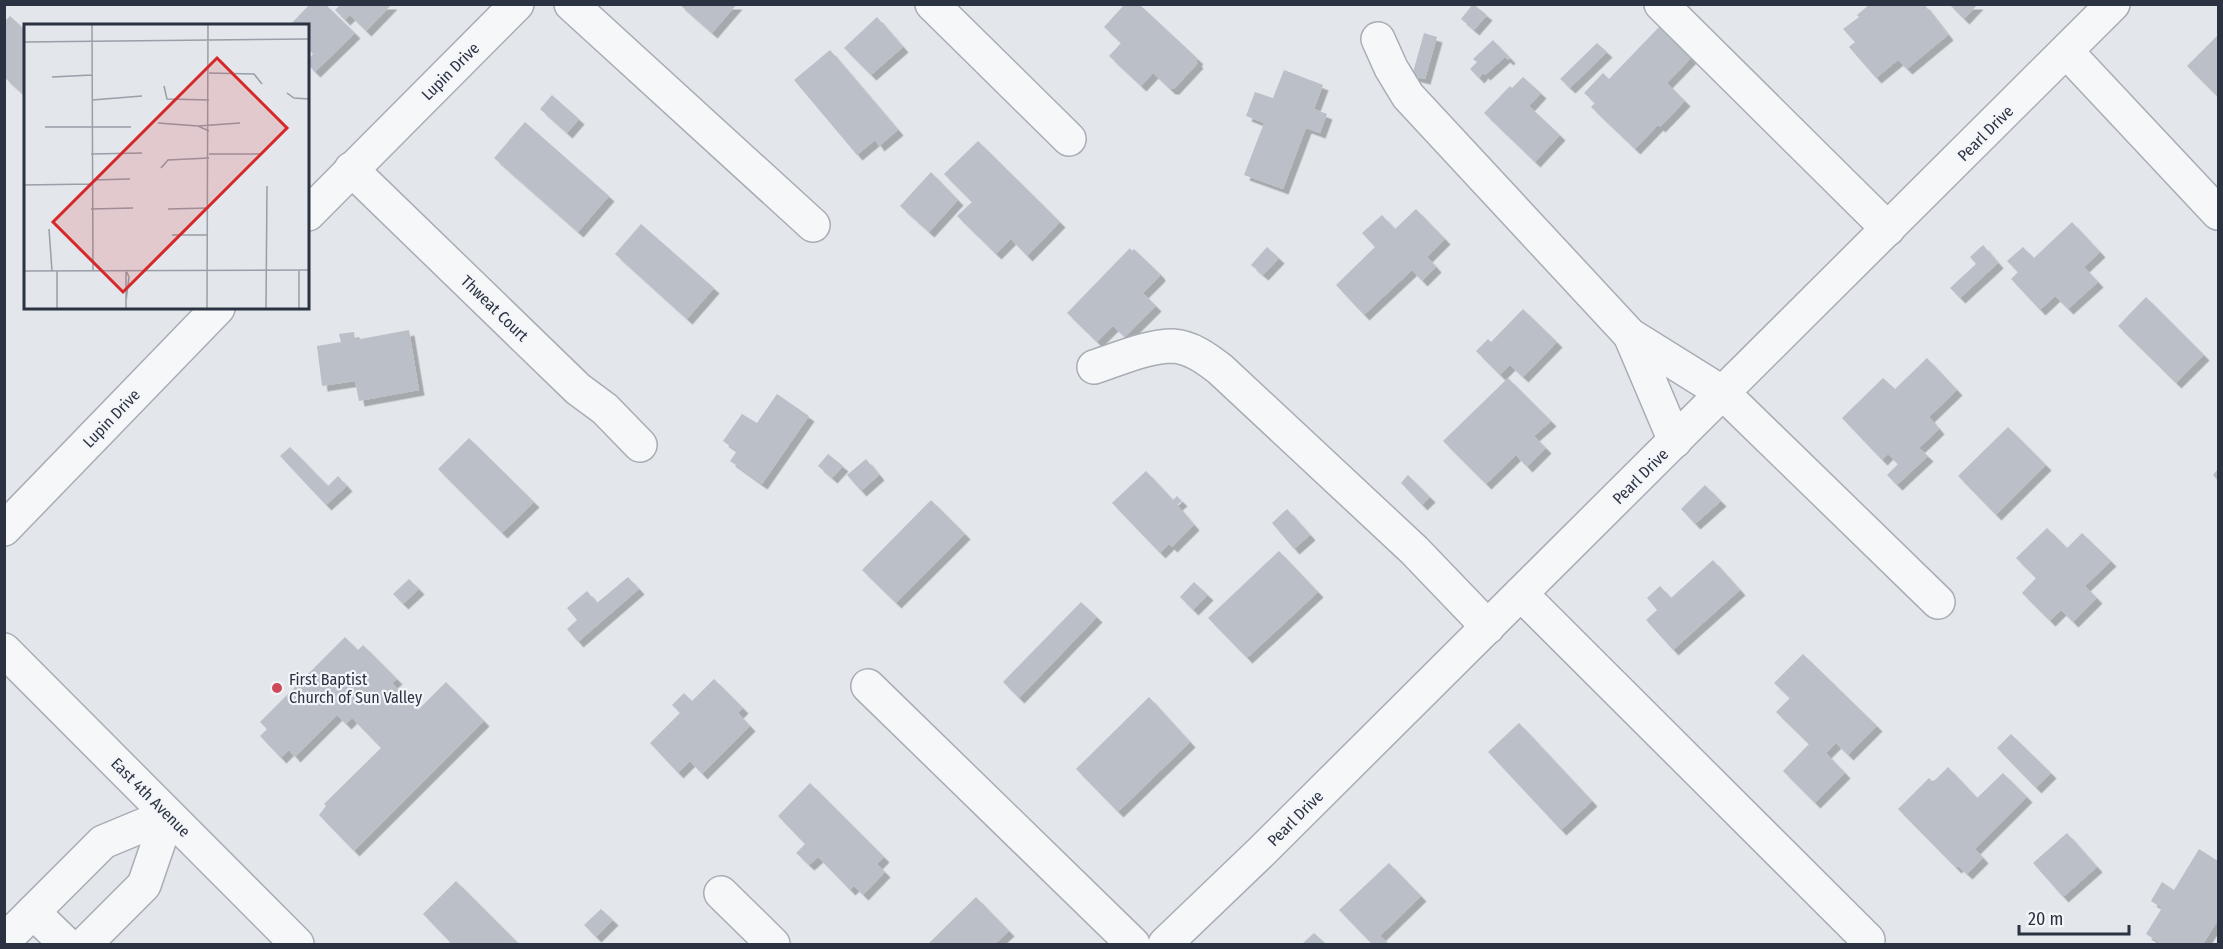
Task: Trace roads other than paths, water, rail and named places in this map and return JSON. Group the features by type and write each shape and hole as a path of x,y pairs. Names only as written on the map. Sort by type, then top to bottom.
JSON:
{"street":[{"path":"571,4 813,225"},
{"path":"932,4 1069,139"},
{"path":"1661,4 1888,229"},
{"name":"Pearl Drive","path":"1165,945 1262,852 2113,4"},
{"name":"Lupin Drive","path":"309,213 515,5"},
{"path":"1378,39 1391,68 1408,96 1630,335 1723,393 1938,602"},
{"path":"2067,52 2218,213"},
{"name":"Thweat Court","path":"351,169 578,389 604,409 640,445"},
{"name":"Lupin Drive","path":"4,529 217,309"},
{"path":"1630,335 1675,441"},
{"path":"1094,367 1152,349 1174,346 1189,350 1221,369 1414,550 1488,627"},
{"path":"1521,594 1868,940"},
{"name":"East 4th Avenue","path":"4,650 297,945"},
{"path":"867,686 1133,945"},
{"path":"4,941 103,842 168,815"},
{"path":"85,945 144,885 168,815"},
{"path":"721,893 773,945"},
{"path":"33,912 66,945"}],"place":[{"name":"First Baptist Church of Sun Valley","path":"277,688"}]}
